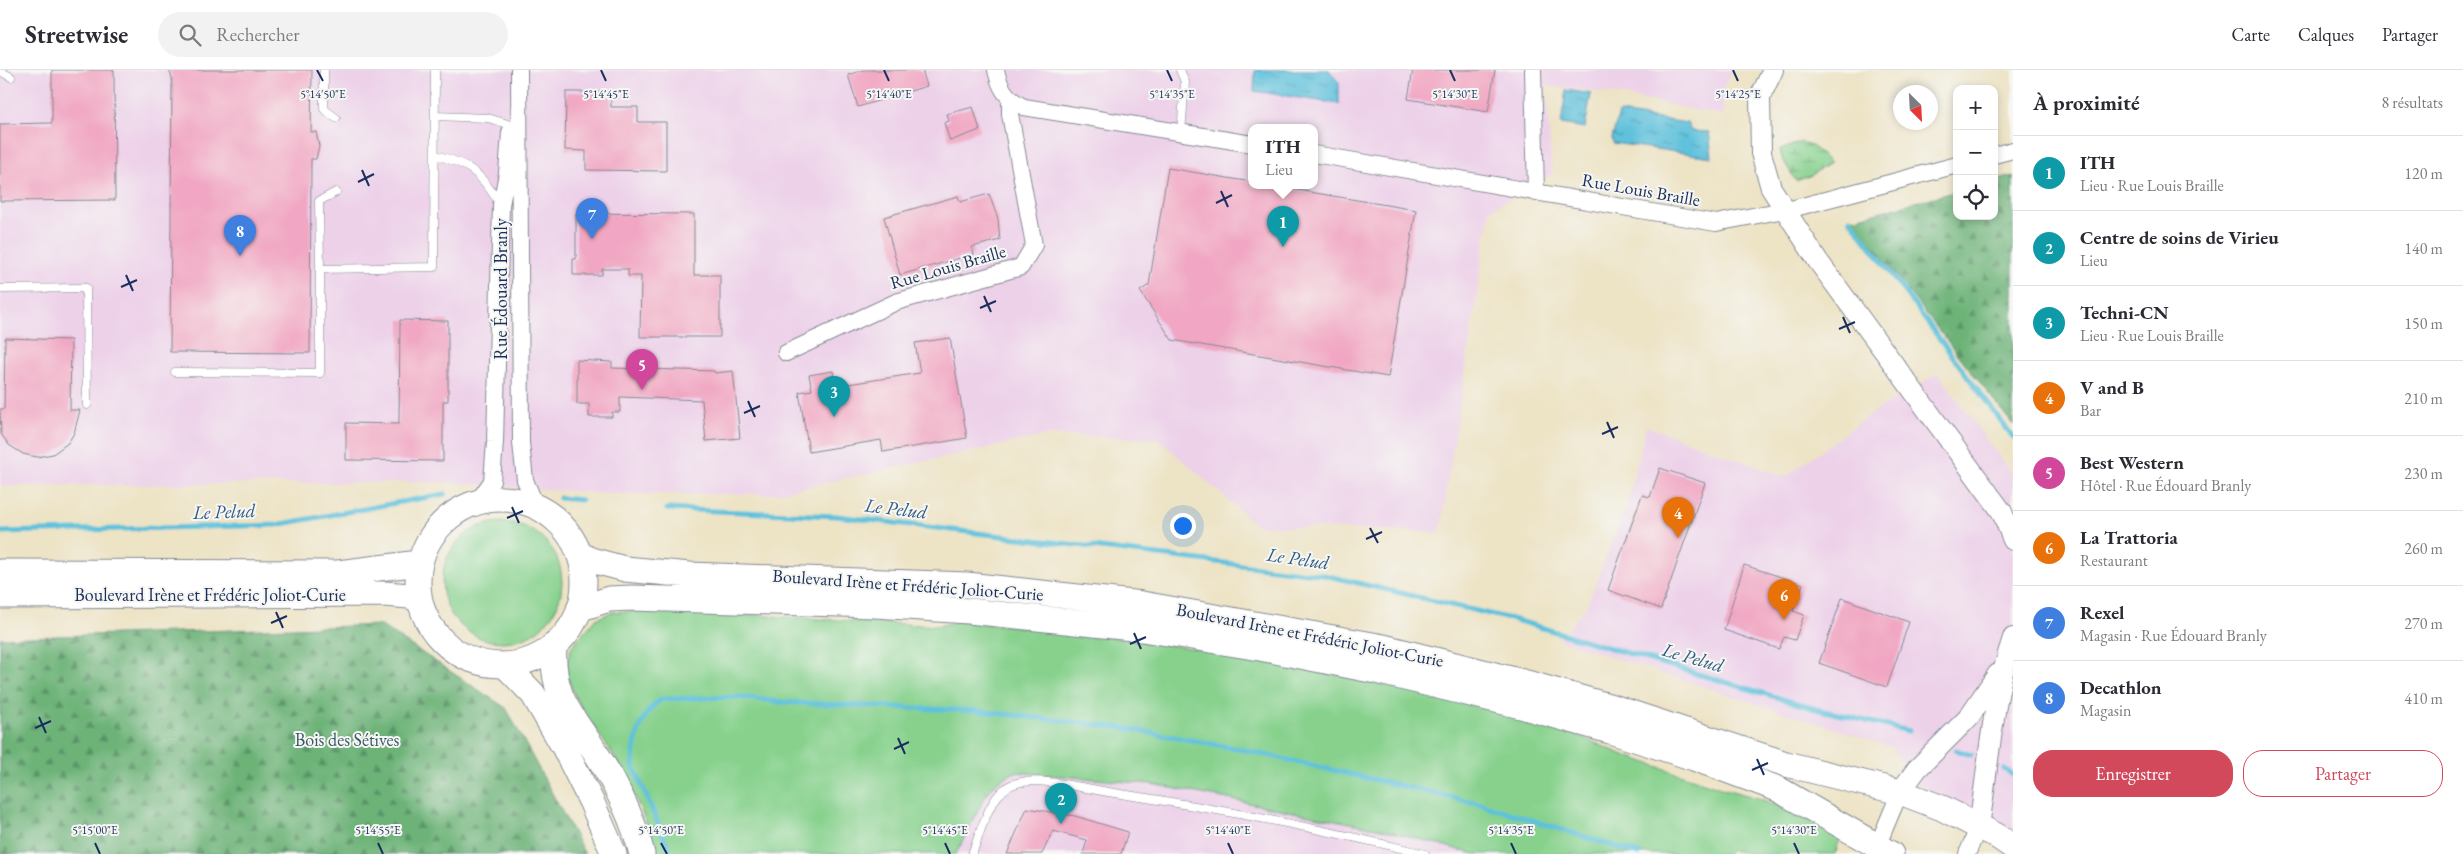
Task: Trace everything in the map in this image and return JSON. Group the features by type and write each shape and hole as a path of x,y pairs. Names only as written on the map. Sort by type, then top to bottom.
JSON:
{"main road":[{"path":"508,499 536,506 555,518 570,534 580,554 584,581 579,609 569,629 540,656 523,662 505,665 482,663 460,655 437,635 427,622 419,600 417,582 419,563 425,546 434,530 447,518 478,501 508,499"},
{"name":"Boulevard Irène et Frédéric Joliot-Curie","path":"580,554 591,560 626,569 690,575 967,586 1142,604 1266,624 1384,647 1458,664 1616,708 1786,764 1900,792 1942,808 1979,826 2013,847"},
{"name":"Boulevard Irène et Frédéric Joliot-Curie","path":"0,572 338,573 419,563"},
{"name":"Boulevard Irène et Frédéric Joliot-Curie","path":"0,596 385,594 409,596 419,600"},
{"name":"Boulevard Irène et Frédéric Joliot-Curie","path":"579,609 610,599 632,598 885,606 969,611 1132,628 1260,648 1450,687 1694,758 1778,789 1880,851"},
{"path":"554,645 556,683 565,705 610,776 626,809 642,854"},
{"path":"505,665 537,701 592,803 614,854"}],"street":[{"name":"Rue Édouard Branly","path":"478,501 492,481 495,442 502,205 507,173 514,70"},
{"name":"Rue Édouard Branly","path":"519,70 521,443 525,480 536,506"},
{"name":"Rue Louis Braille","path":"786,353 896,302 1021,267 1034,245 1010,114 1010,100 999,85 996,70"},
{"path":"1533,70 1536,193"},
{"path":"1773,70 1760,96 1761,153 1771,188 1783,211 1818,261 2002,512 2013,540"},
{"path":"1010,100 1038,110 1248,143"},
{"path":"1998,154 2013,150"},
{"name":"Rue Louis Braille","path":"1318,155 1716,223 1783,211 1953,166"},
{"path":"1967,854 1979,826 1991,727 2002,668 2013,638"},
{"path":"1880,851 1900,792 1917,769 1968,718 2002,668"}],"lane":[{"path":"324,70 324,108 336,118"},
{"path":"320,269 434,267 435,70"},
{"path":"1180,70 1185,82 1181,133"},
{"path":"0,71 11,77"},
{"path":"435,116 488,118 511,125 515,144 516,207 521,222"},
{"path":"435,155 459,161 479,175 502,205"},
{"path":"175,372 320,373 319,201 336,192"},
{"path":"0,289 86,288 87,405"},
{"path":"972,854 989,811 1000,793 1017,783 1047,783 1157,799 1307,827 1425,854"}],"shaded area":[{"path":"0,70 1733,70 1723,88 1723,115 1608,93 1546,86 1552,174 1490,210 1440,532 1258,526 1158,439 1048,435 772,494 614,494 439,482 0,486"},
{"path":"1938,373 2013,476 2013,832 1992,819 1919,785 1891,747 1559,640 1587,605 1627,505 1646,426 1785,477 1874,412"},
{"path":"1015,772 1151,784 1381,829 1475,854 674,854"}],"green space":[{"path":"1801,142 1811,145 1830,163 1812,175 1796,181 1782,158 1780,150"},
{"path":"2013,176 2013,425 1852,219 1953,192 1953,220 1998,220 1998,180"},
{"path":"502,522 514,523 525,527 535,532 544,540 552,549 557,559 561,570 561,594 557,605 552,615 544,624 535,632 525,637 514,641 502,642 490,641 479,637 469,632 460,624 452,615 447,605 443,594 442,582 443,570 447,559 452,549 460,540 469,532 479,527 490,523"},
{"path":"667,610 937,626 960,621 1088,634 1204,650 1319,671 1464,703 1579,736 1624,755 1721,788 1761,799 1806,818 1840,839 1835,854 1755,854 1730,850 1728,854 1475,854 1381,829 1151,784 1015,772 1000,780 988,791 956,854 656,854 653,839 625,773 576,699 567,675 567,662 572,646 596,619 612,612"},
{"name":"Bois des Sétives","path":"380,625 506,708 585,854 0,854 0,638"}],"water":[{"path":"1255,70 1329,70 1339,83 1339,104 1254,91"},
{"path":"1566,90 1591,94 1585,128 1561,124"},
{"path":"1619,113 1687,123 1691,131 1709,132 1712,157 1613,143 1612,138"}],"building":[{"path":"52,70 114,70 115,200 0,201 0,124 52,123"},
{"path":"169,70 312,70 311,132 316,132 319,146 316,159 311,159 310,353 170,352 172,78"},
{"path":"863,70 922,70 927,86 858,107 848,75"},
{"path":"1413,70 1495,70 1488,112 1408,99"},
{"path":"566,92 611,92 611,107 638,107 638,122 666,122 666,171 586,170 586,151 565,150"},
{"path":"973,107 980,130 950,141 944,123 949,121 947,114"},
{"path":"1168,168 1248,181 1248,189 1292,189 1416,210 1388,377 1172,340 1140,291 1149,285"},
{"path":"989,194 998,219 1000,240 972,247 974,254 900,275 884,217 958,196 960,202"},
{"path":"576,213 694,214 694,275 720,275 720,337 640,337 641,276 628,276 628,269 602,269 602,275 573,275 573,259 576,259"},
{"path":"400,320 448,321 448,401 443,401 443,461 346,460 346,423 399,424"},
{"path":"5,338 71,340 70,410 80,410 74,433 68,443 53,454 37,457 23,454 9,445 1,434 0,409 4,409"},
{"path":"950,338 967,438 883,452 881,440 809,452 799,392 812,390 809,375 833,371 835,386 920,373 915,343"},
{"path":"577,360 612,362 612,368 714,371 715,373 733,371 740,438 706,441 702,400 620,397 620,412 612,412 612,417 589,417 589,404 577,404"},
{"path":"1660,468 1705,483 1661,609 1608,590 1642,495 1650,497"},
{"path":"1744,565 1803,584 1793,611 1804,615 1795,640 1784,637 1779,649 1724,630"},
{"path":"1842,598 1909,622 1887,687 1819,663"},
{"path":"1027,808 1075,816 1128,832 1121,854 1083,854 1087,840 1053,831 1042,854 1007,854"}],"waterway":[{"path":"1850,219 2013,437"},
{"name":"Le Pelud","path":"0,532 276,525 445,494"},
{"path":"560,498 581,500"},
{"name":"Le Pelud","path":"667,509 837,516 1324,575 1519,621 1816,709 1909,731"},
{"name":"Le Pelud","path":"671,854 633,765 633,756 640,728 649,711 662,699 740,697 781,702 979,711 1124,728 1240,749 1481,804 1639,854"},
{"path":"1956,750 1971,755"},
{"name":"Le Pelud","path":"2004,769 2013,775"}],"place":[{"name":"Rexel","path":"592,239"},
{"name":"ITH","path":"1283,247"},
{"name":"Decathlon","path":"240,256"},
{"name":"Best Western","path":"642,390"},
{"name":"Techni-CN","path":"834,417"},
{"name":"V and B","path":"1678,538"},
{"name":"La Trattoria","path":"1784,620"},
{"name":"Centre de soins de Virieu","path":"1061,824"}]}
